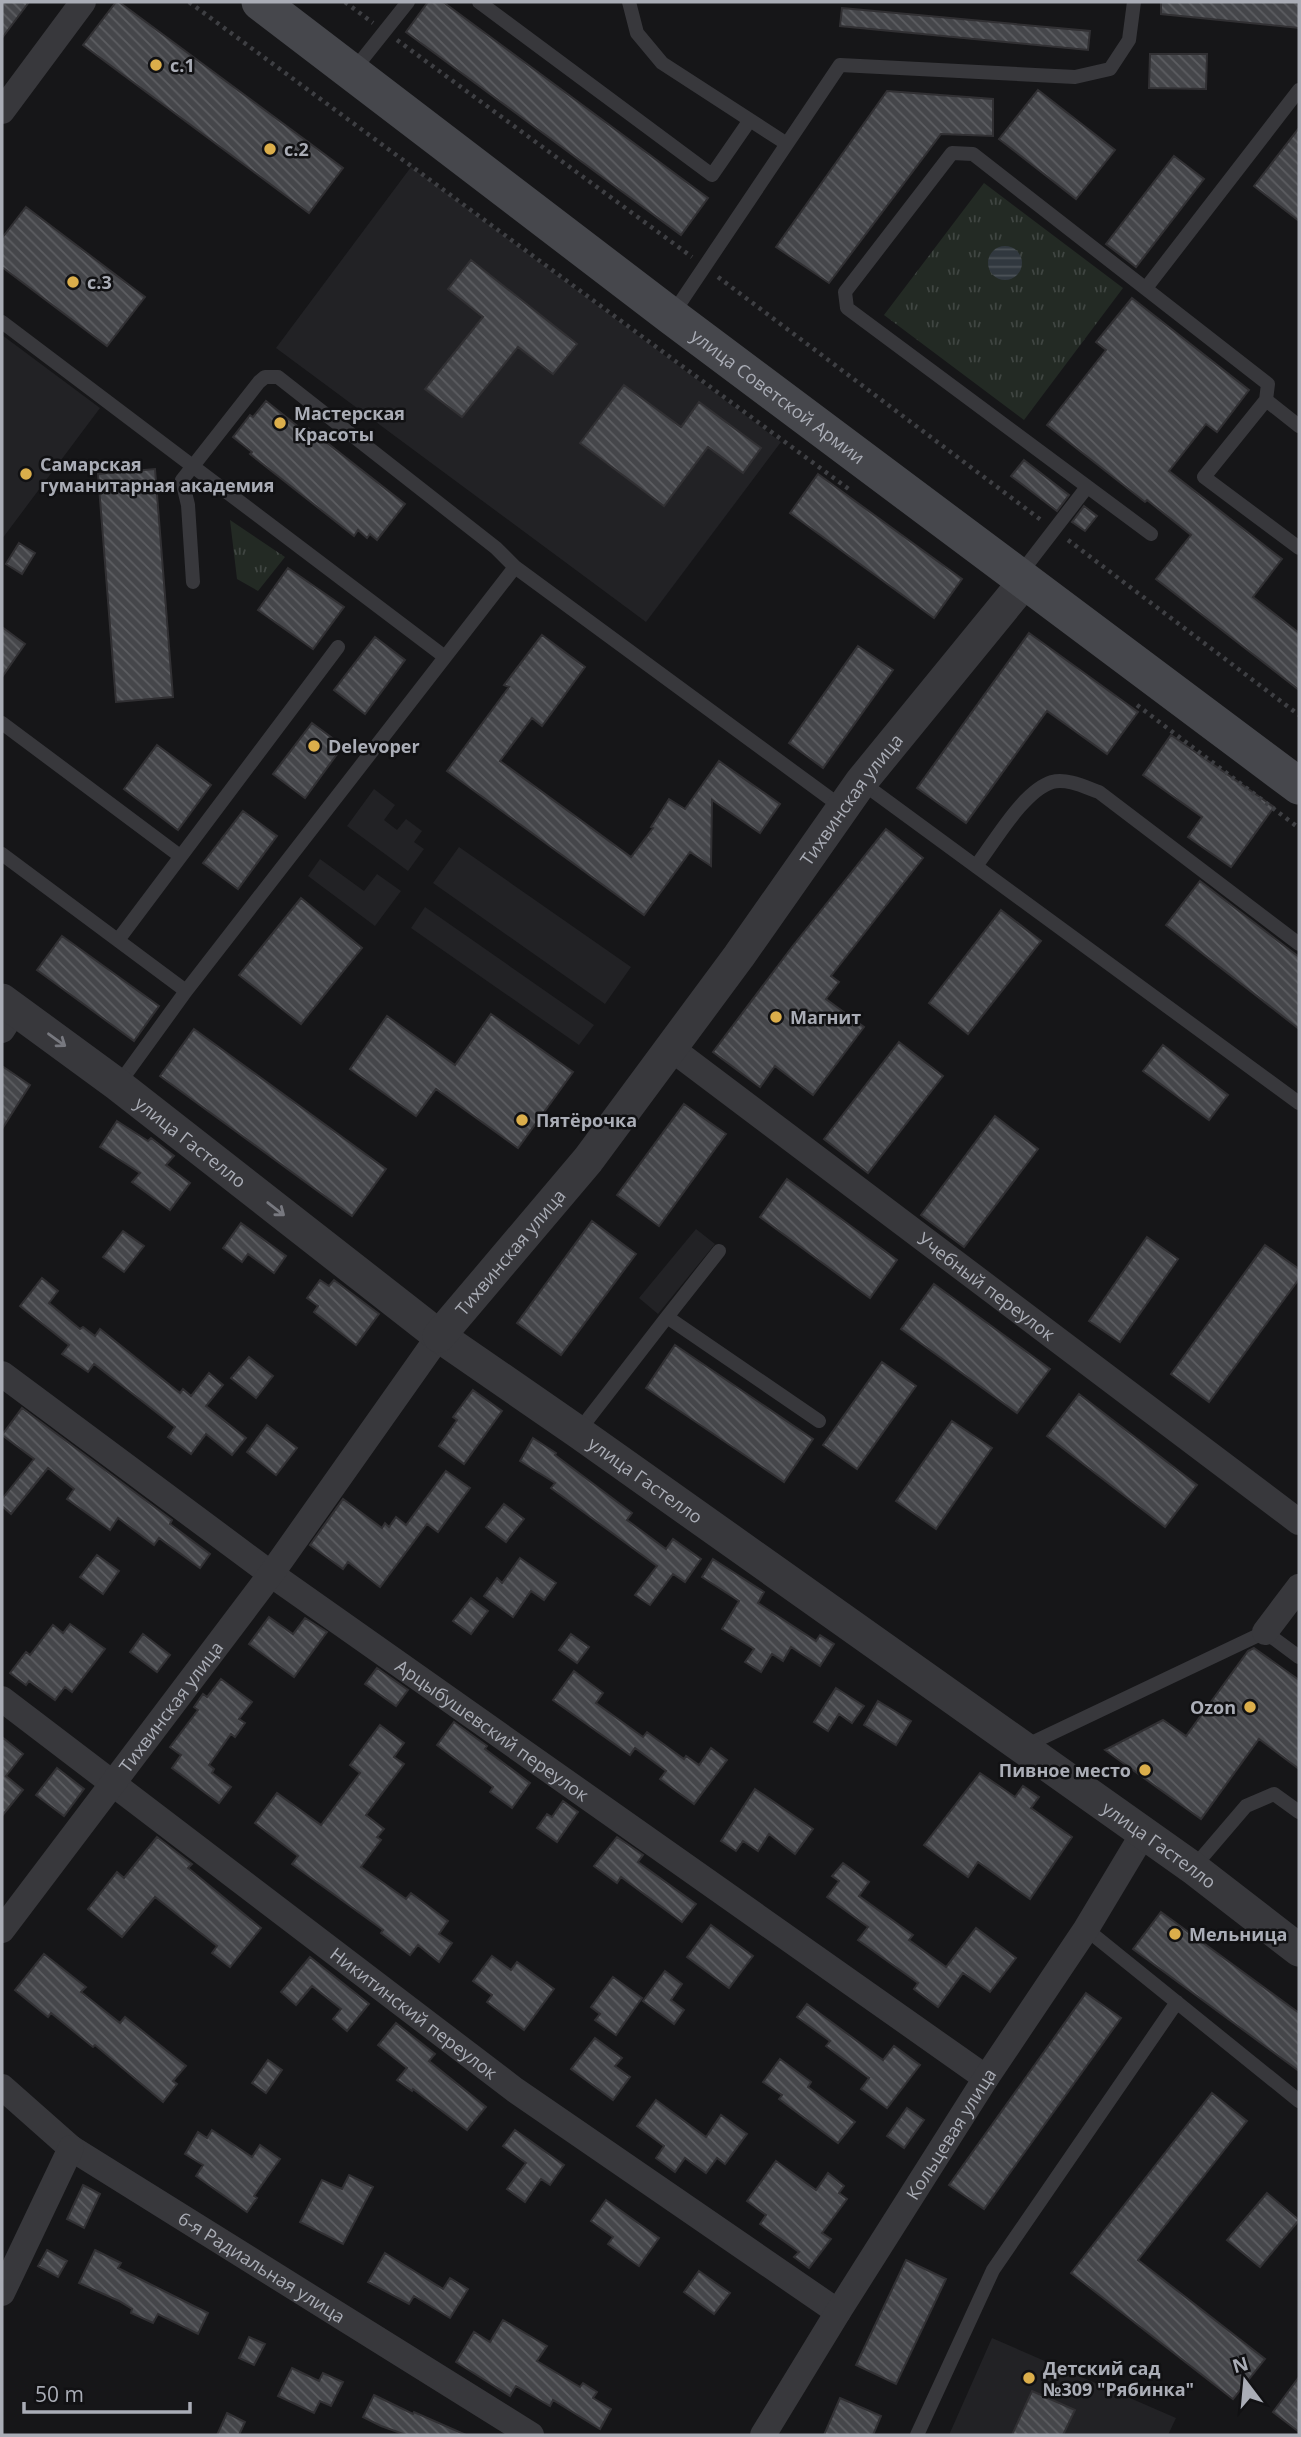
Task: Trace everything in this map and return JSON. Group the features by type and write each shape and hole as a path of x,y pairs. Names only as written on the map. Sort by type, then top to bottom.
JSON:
{"main road":[{"name":"улица Советской Армии","path":"260,2 671,316 1299,786"}],"street":[{"path":"2,111 82,2"},
{"name":"Тихвинская улица","path":"2,1930 271,1574 439,1336 588,1160 672,1049 852,795 1022,578"},
{"name":"улица Гастелло","path":"6,1013 118,1085 439,1336 1193,1868 1299,1950"},
{"name":"Учебный переулок","path":"672,1049 1299,1522"},
{"name":"Арцыбушевский переулок","path":"2,1374 271,1574 986,2078"},
{"path":"1265,1632 1299,1587"},
{"name":"Никитинский переулок","path":"2,1699 515,2090 838,2312"},
{"name":"Кольцевая улица","path":"763,2435 986,2078 1086,1929 1143,1835"},
{"name":"6-я Радиальная улица","path":"2,2087 71,2148 531,2435"},
{"path":"2,2293 71,2148"}],"lane":[{"path":"353,71 408,2"},
{"path":"479,2 712,175 750,120"},
{"path":"629,2 637,33 662,62 787,144"},
{"path":"671,316 706,268 840,65 1074,77 1110,69 1129,40 1134,2"},
{"path":"1146,288 1299,90"},
{"path":"1151,534 847,308 845,292 952,153 973,154 1268,384 1266,400 1205,477 1299,548"},
{"path":"2,322 445,657"},
{"path":"193,582 188,505 182,480 259,382 265,377 278,377 496,548 515,567 852,795 976,866 1299,1103"},
{"path":"1266,400 1299,426"},
{"path":"1022,578 1087,487"},
{"path":"118,1085 186,991 515,567"},
{"path":"118,940 338,647"},
{"path":"2,723 180,856"},
{"path":"976,866 1029,796 1053,782 1072,782 1099,792 1299,944"},
{"path":"2,854 186,991"},
{"path":"578,1432 719,1251"},
{"path":"667,1317 819,1421"},
{"path":"1021,1747 1265,1632 1299,1657"},
{"path":"1193,1868 1246,1806 1274,1794 1299,1812"},
{"path":"1086,1929 1299,2101"},
{"path":"917,2435 993,2270 1177,2002"}],"path":[{"path":"189,2 861,498"},
{"path":"345,2 706,268 1299,715"},
{"path":"1136,704 1299,828"}],"shaded area":[{"path":"411,167 781,442 646,622 276,348"},
{"path":"1005,246 1017,251 1022,263 1017,275 1005,280 993,275 988,263 993,251"},
{"name":"Самарская гуманитарная академия","path":"2,335 100,408 2,539"},
{"path":"374,789 395,805 384,820 397,830 406,819 422,831 414,842 424,849 408,871 347,826"},
{"path":"459,847 631,967 605,1004 433,883"},
{"path":"320,859 364,891 377,874 401,891 375,926 308,876"},
{"path":"425,907 594,1025 579,1045 411,928"},
{"path":"696,1229 715,1244 658,1314 639,1298"},
{"name":"Детский сад №309 \"Рябинка\"","path":"992,2338 1176,2418 1168,2435 949,2435"}],"green space":[{"path":"984,183 1123,288 1024,420 884,315"},
{"path":"230,520 285,557 258,591 237,579"}],"building":[{"path":"2,2 29,2 2,38"},
{"path":"116,2 343,168 309,213 83,45"},
{"path":"428,2 443,2 708,198 681,235 406,32"},
{"path":"1161,2 1299,2 1299,28 1161,14"},
{"path":"842,8 1090,31 1088,50 840,26"},
{"path":"1150,54 1207,54 1206,89 1149,88"},
{"path":"1038,90 1115,150 1076,199 999,139"},
{"path":"887,91 993,99 993,136 941,134 829,283 776,247"},
{"path":"1299,128 1299,221 1254,186"},
{"path":"1174,156 1204,179 1136,267 1106,244"},
{"name":"с.3","path":"26,207 145,297 107,346 2,267 2,238"},
{"path":"471,260 577,344 553,374 518,347 462,417 425,389 483,317 448,289"},
{"path":"1132,298 1249,390 1217,432 1206,424 1169,471 1282,559 1253,597 1299,633 1299,690 1156,579 1191,535 1047,425 1106,350 1096,342"},
{"path":"624,385 681,427 699,402 761,448 743,473 708,447 664,506 580,443"},
{"path":"266,401 305,432 308,428 405,504 377,540 370,534 367,538 358,530 354,536 250,454 252,452 233,437 250,415 253,417"},
{"path":"1024,460 1069,495 1057,511 1011,476"},
{"path":"155,469 173,697 116,702 98,474"},
{"path":"818,474 962,579 934,618 790,513"},
{"path":"1084,506 1097,516 1085,531 1072,522"},
{"path":"19,543 35,553 22,574 6,564"},
{"path":"288,568 344,607 313,649 258,610"},
{"path":"2,627 25,644 2,677"},
{"path":"1029,633 1138,712 1107,754 1047,711 966,823 917,788"},
{"path":"542,635 585,667 542,726 532,718 500,761 631,857 653,828 651,827 669,799 685,809 719,761 780,804 760,833 712,800 711,866 690,852 644,915 447,771 509,687 504,685"},
{"path":"375,637 405,660 365,714 334,690"},
{"path":"858,646 893,670 823,768 789,743"},
{"path":"312,723 343,746 305,798 273,774"},
{"path":"1171,735 1274,807 1231,867 1188,837 1202,817 1143,775"},
{"path":"157,745 211,785 178,830 124,789"},
{"path":"243,811 277,836 238,889 203,863"},
{"path":"886,829 923,858 831,976 839,982 826,999 864,1027 813,1095 775,1066 760,1087 713,1052"},
{"path":"1200,881 1299,957 1299,1029 1166,925"},
{"path":"301,898 362,948 301,1024 239,975"},
{"path":"1001,910 1041,941 968,1034 929,1003"},
{"path":"62,936 159,1006 134,1041 37,970"},
{"path":"491,1014 573,1072 518,1148 436,1089 416,1116 350,1069 387,1016 455,1065"},
{"path":"194,1029 386,1169 352,1216 160,1076"},
{"path":"899,1042 943,1076 868,1173 824,1139"},
{"path":"1163,1045 1228,1095 1209,1120 1143,1071"},
{"path":"2,1066 30,1085 2,1129"},
{"path":"684,1104 726,1134 659,1226 617,1195"},
{"path":"995,1116 1038,1149 964,1247 921,1215"},
{"path":"117,1121 148,1141 151,1138 174,1156 166,1165 190,1183 170,1210 132,1182 140,1173 100,1147"},
{"path":"787,1179 897,1260 870,1298 760,1217"},
{"path":"592,1221 636,1254 561,1355 517,1323"},
{"path":"241,1223 286,1256 274,1273 248,1254 242,1262 223,1248"},
{"path":"123,1231 144,1246 124,1272 103,1257"},
{"path":"1147,1237 1178,1259 1120,1342 1089,1321"},
{"path":"1265,1245 1299,1269 1299,1279 1209,1402 1171,1374"},
{"path":"42,1278 58,1291 49,1303 80,1329 83,1327 95,1336 100,1329 180,1393 183,1389 191,1396 209,1373 223,1385 206,1406 246,1438 232,1455 206,1434 191,1454 168,1437 175,1427 138,1398 94,1364 88,1372 62,1354 69,1345 20,1306"},
{"path":"320,1280 329,1286 334,1280 379,1314 356,1345 314,1312 318,1306 307,1298"},
{"path":"934,1284 1050,1369 1017,1413 901,1329"},
{"path":"675,1345 813,1439 784,1482 646,1388"},
{"path":"249,1357 273,1376 256,1398 231,1378"},
{"path":"882,1362 916,1386 857,1469 823,1445"},
{"path":"473,1390 502,1411 464,1464 439,1446 457,1420 453,1417"},
{"path":"1079,1394 1197,1485 1165,1527 1047,1436"},
{"path":"22,1408 172,1520 170,1524 210,1554 200,1568 159,1538 154,1545 118,1518 110,1530 67,1499 74,1489 48,1468 11,1514 2,1506 2,1499 34,1459 2,1435"},
{"path":"952,1421 992,1448 936,1529 896,1501"},
{"path":"267,1425 297,1448 276,1475 247,1452"},
{"path":"533,1438 632,1513 627,1520 666,1549 673,1539 701,1559 685,1582 673,1574 650,1605 635,1595 657,1566 551,1488 555,1483 520,1461"},
{"path":"446,1471 470,1488 438,1532 427,1524 380,1587 348,1562 343,1569 310,1545 343,1499 382,1528 385,1523 389,1527 396,1517 406,1525"},
{"path":"504,1504 524,1519 506,1542 486,1527"},
{"path":"97,1555 119,1571 103,1594 80,1577"},
{"path":"520,1558 556,1583 544,1600 531,1591 513,1617 484,1596 497,1578 502,1583"},
{"path":"713,1559 764,1592 758,1603 816,1641 820,1635 834,1644 820,1666 791,1647 783,1661 772,1654 761,1672 745,1662 754,1649 722,1629 739,1601 702,1577"},
{"path":"471,1598 488,1611 471,1634 453,1621"},
{"path":"269,1617 293,1634 305,1618 327,1632 294,1677 249,1644"},
{"path":"70,1624 105,1649 72,1692 65,1687 55,1700 29,1681 26,1685 10,1673 26,1652 30,1655 53,1625 63,1633"},
{"path":"143,1634 170,1655 157,1672 130,1652"},
{"path":"571,1634 589,1647 577,1663 559,1650"},
{"path":"1254,1648 1299,1680 1299,1769 1259,1739 1201,1819 1105,1750 1163,1720 1186,1736 1248,1651"},
{"path":"377,1668 408,1690 396,1706 365,1684"},
{"path":"574,1671 603,1693 596,1703 643,1737 647,1732 684,1759 686,1756 699,1765 711,1748 727,1760 694,1804 660,1779 666,1771 635,1748 630,1755 553,1700"},
{"path":"221,1679 252,1702 239,1719 245,1723 235,1737 231,1734 209,1765 214,1769 212,1773 231,1787 219,1803 172,1768 181,1755 170,1747 198,1710 194,1707 203,1694 207,1697"},
{"path":"836,1688 864,1706 852,1723 839,1714 828,1731 814,1722"},
{"path":"878,1701 911,1721 896,1745 864,1725"},
{"path":"454,1722 530,1783 512,1808 490,1792 493,1787 437,1745"},
{"path":"380,1725 404,1743 394,1757 404,1764 366,1815 384,1829 377,1837 381,1840 361,1867 406,1899 411,1893 448,1921 439,1934 452,1943 439,1962 418,1945 410,1955 381,1933 383,1930 292,1864 298,1856 255,1823 277,1793 321,1825 360,1773 350,1765"},
{"path":"2,1737 23,1754 6,1776 23,1790 2,1816"},
{"path":"57,1768 84,1789 64,1816 36,1795"},
{"path":"980,1773 1015,1797 1023,1786 1039,1797 1031,1808 1072,1837 1030,1899 978,1862 968,1877 924,1845"},
{"path":"755,1789 813,1829 795,1854 769,1834 758,1851 743,1841 736,1851 721,1841"},
{"path":"563,1801 578,1812 557,1842 537,1828 547,1814 552,1817"},
{"path":"157,1837 192,1864 188,1868 261,1928 230,1967 212,1953 217,1946 155,1897 122,1937 88,1909 117,1872 124,1878"},
{"path":"617,1837 643,1855 638,1862 696,1904 682,1922 621,1877 617,1883 594,1866"},
{"path":"843,1863 869,1882 859,1896 913,1935 909,1940 946,1967 976,1928 1016,1958 990,1992 963,1973 938,2007 914,1989 918,1983 858,1940 868,1927 827,1897 839,1881 832,1876"},
{"path":"1161,1912 1299,2013 1299,2071 1133,1949"},
{"path":"711,1925 753,1956 729,1988 687,1957"},
{"path":"44,1954 86,1987 81,1992 120,2023 125,2017 186,2066 173,2081 177,2084 163,2102 95,2045 93,2047 51,2013 48,2017 15,1990"},
{"path":"492,1956 511,1970 517,1962 554,1989 524,2030 487,2002 492,1995 473,1981"},
{"path":"310,1957 369,2004 347,2031 333,2019 341,2009 312,1986 296,2005 281,1992"},
{"path":"665,1971 682,1984 671,2000 684,2010 674,2024 643,2001"},
{"path":"613,1977 642,1998 616,2035 595,2020 600,2014 591,2007"},
{"path":"1086,1993 1121,2018 984,2209 949,2185"},
{"path":"807,2004 883,2060 894,2046 920,2065 887,2108 861,2089 869,2078 826,2046 830,2041 797,2017"},
{"path":"396,2023 435,2054 429,2061 486,2107 467,2130 397,2080 407,2068 378,2045"},
{"path":"595,2038 622,2058 615,2066 630,2077 613,2100 571,2069"},
{"path":"780,2059 811,2082 808,2087 855,2122 838,2143 779,2099 782,2095 763,2082"},
{"path":"268,2060 282,2070 266,2093 252,2083"},
{"path":"1212,2093 1247,2121 1138,2260 1265,2359 1233,2399 1071,2273"},
{"path":"656,2100 706,2137 721,2115 747,2134 725,2164 717,2158 706,2173 685,2158 675,2172 656,2158 664,2146 637,2126"},
{"path":"907,2108 924,2120 904,2148 887,2136"},
{"path":"212,2130 252,2157 260,2145 280,2159 254,2196 257,2198 247,2212 196,2176 203,2165 185,2154 198,2132 207,2138"},
{"path":"515,2130 564,2165 550,2185 541,2179 525,2202 507,2189 526,2163 503,2146"},
{"path":"776,2161 816,2190 828,2173 844,2186 839,2193 847,2199 822,2233 831,2239 809,2268 794,2257 799,2252 760,2224 766,2215 747,2201"},
{"path":"349,2175 373,2187 343,2244 300,2222 322,2180 342,2189"},
{"path":"83,2185 100,2194 84,2228 67,2219"},
{"path":"1267,2193 1299,2220 1260,2267 1227,2240"},
{"path":"606,2200 659,2238 639,2266 608,2244 613,2237 591,2221"},
{"path":"47,2250 67,2261 58,2277 38,2266"},
{"path":"95,2250 121,2263 118,2268 208,2313 198,2334 158,2314 153,2323 131,2313 132,2309 119,2301 79,2283"},
{"path":"385,2253 443,2289 450,2278 468,2289 450,2318 414,2296 409,2304 368,2282"},
{"path":"906,2260 946,2279 896,2384 856,2365"},
{"path":"699,2271 730,2293 714,2314 684,2292"},
{"path":"503,2320 547,2346 537,2361 580,2387 583,2383 597,2392 593,2398 611,2409 600,2429 553,2400 550,2406 516,2386 510,2396 456,2362 474,2332 490,2342"},
{"path":"249,2337 265,2344 254,2365 239,2358"},
{"path":"292,2368 319,2381 323,2373 343,2382 331,2406 320,2401 314,2413 278,2396"},
{"path":"1299,2377 1299,2432 1273,2412"},
{"path":"1032,2391 1075,2410 1063,2435 1012,2435"},
{"path":"374,2395 466,2435 406,2435 381,2426 363,2417"},
{"path":"840,2398 881,2416 873,2435 824,2435"},
{"path":"227,2413 245,2422 239,2435 217,2435"}],"place":[{"name":"с.1","path":"156,65"},
{"name":"с.2","path":"270,149"},
{"name":"с.3","path":"73,282"},
{"name":"Мастерская Красоты","path":"280,423"},
{"name":"Самарская гуманитарная академия","path":"26,474"},
{"name":"Delevoper","path":"314,746"},
{"name":"Магнит","path":"776,1017"},
{"name":"Пятёрочка","path":"522,1120"},
{"name":"Ozon","path":"1250,1707"},
{"name":"Пивное место","path":"1145,1770"},
{"name":"Мельница","path":"1175,1934"},
{"name":"Детский сад №309 \"Рябинка\"","path":"1029,2378"}]}
